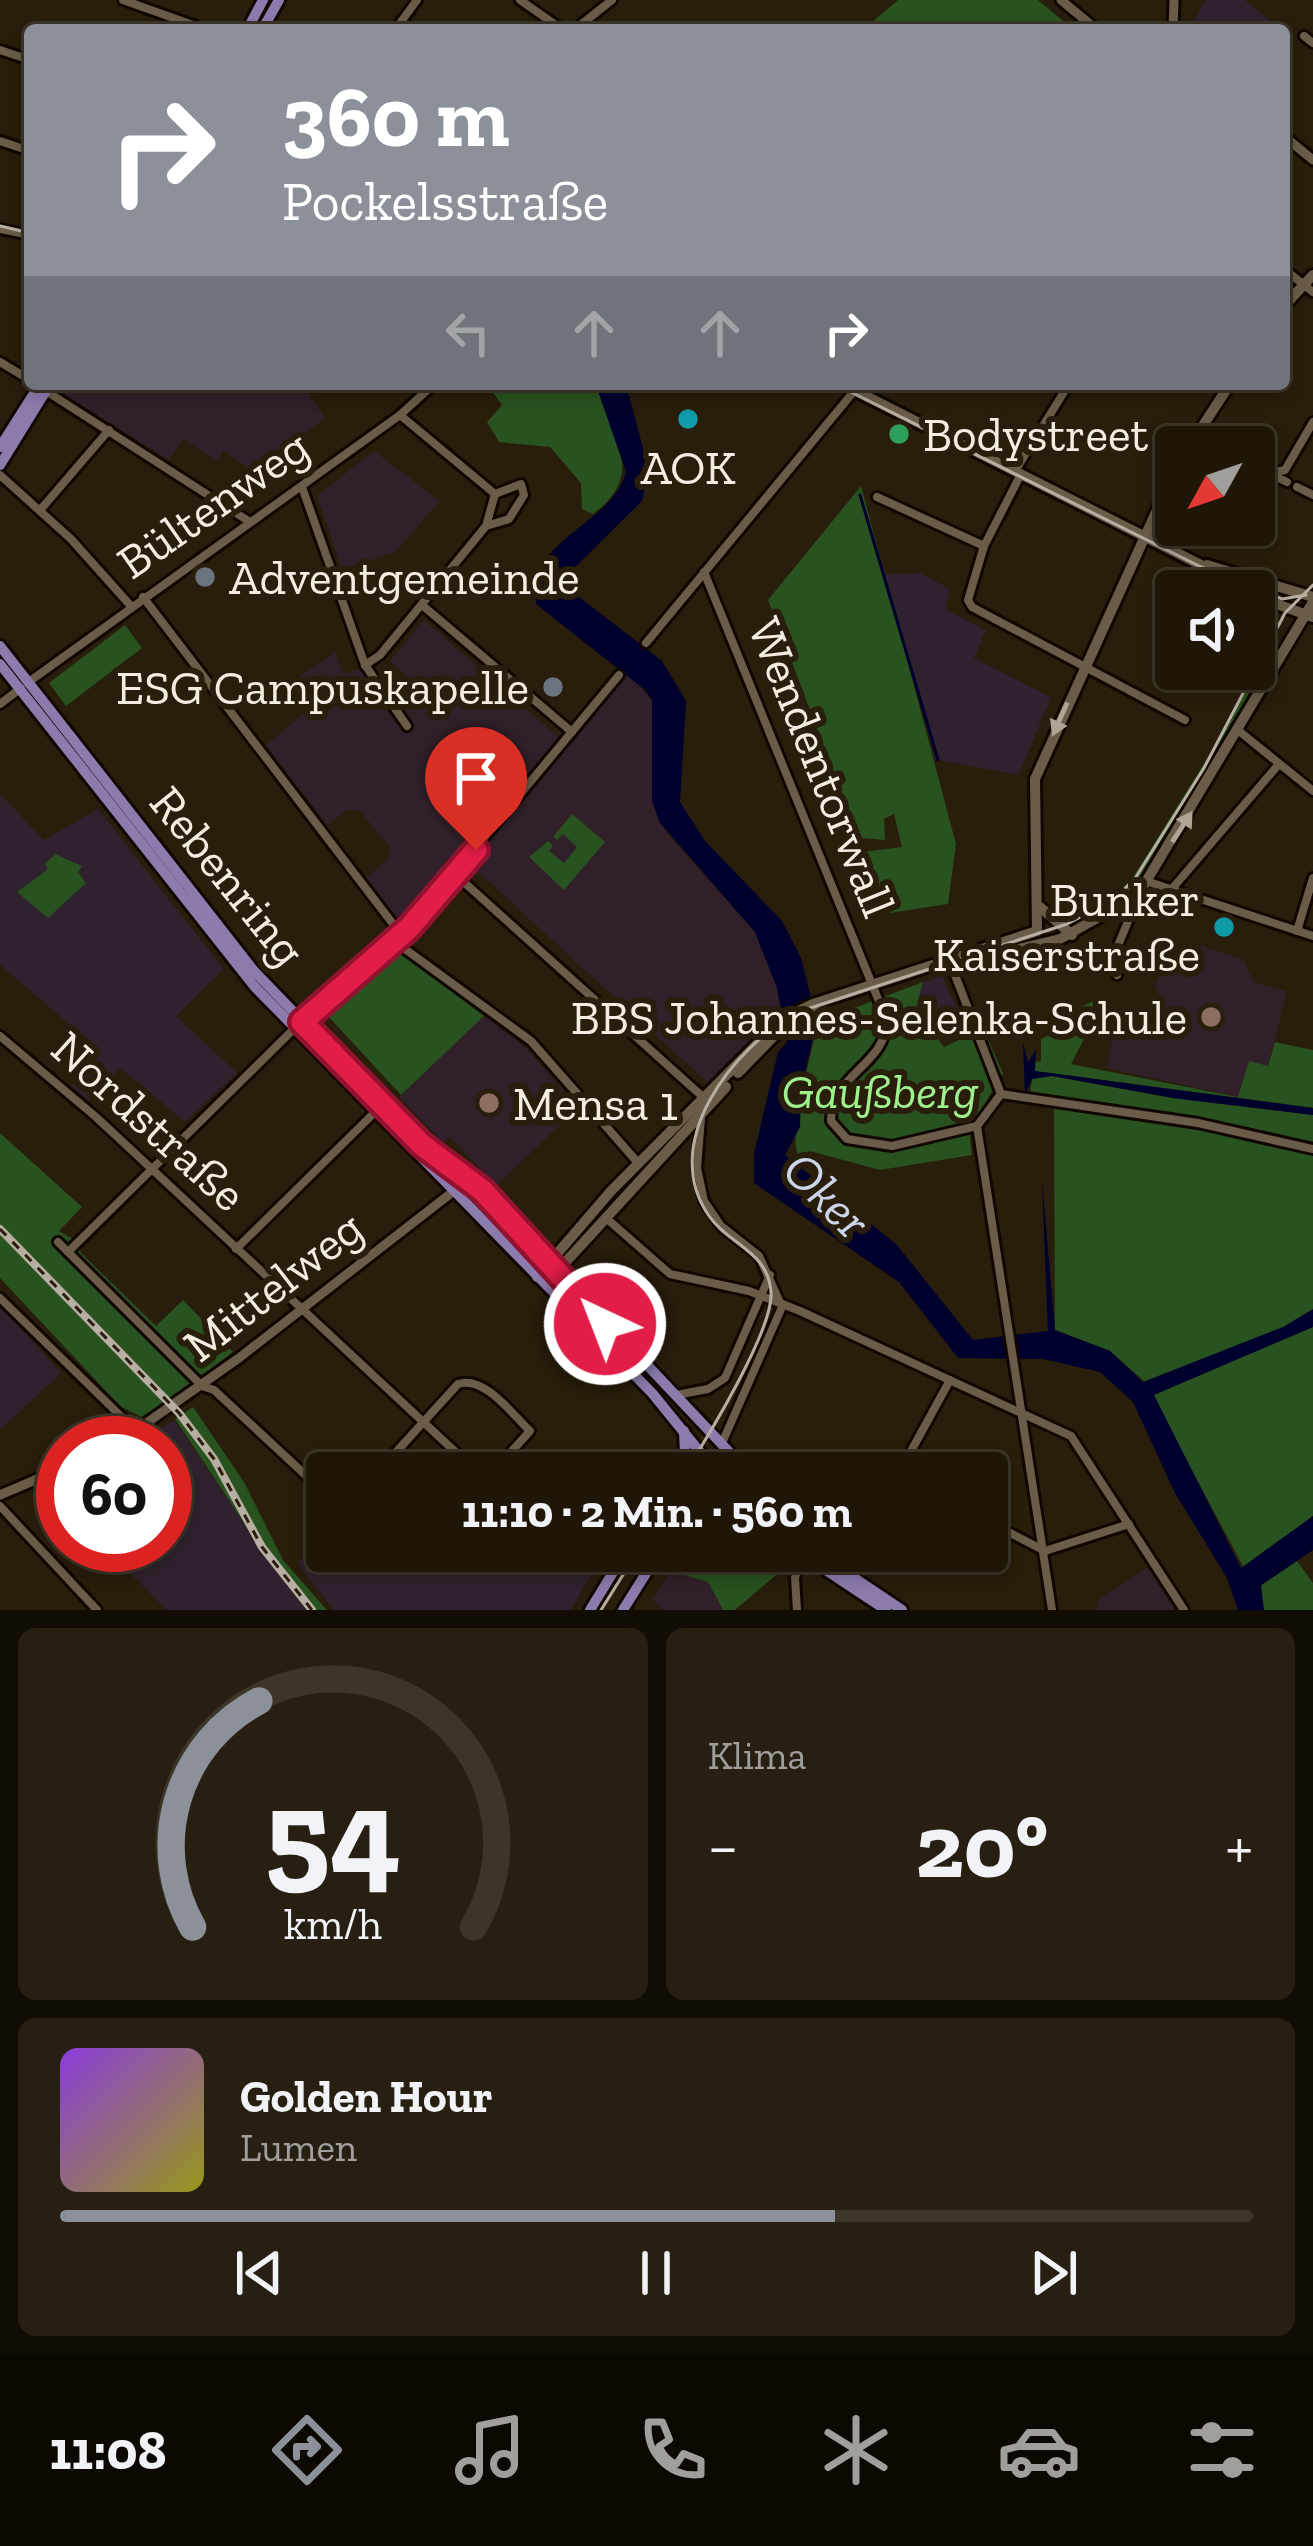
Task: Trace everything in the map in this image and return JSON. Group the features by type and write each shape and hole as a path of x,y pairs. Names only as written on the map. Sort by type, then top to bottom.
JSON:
{"main road":[{"path":"0,447 37,390"},
{"path":"0,465 38,390"},
{"path":"863,390 1209,570"},
{"path":"1202,426 1226,390"},
{"path":"552,1266 640,1166 783,1023 1037,931 1040,907 1033,787 1155,515"},
{"path":"951,962 1072,935 1119,911 1149,882 1308,615 1313,599 1201,565"},
{"path":"1275,603 1308,615"},
{"name":"Rebenring","path":"0,646 227,954 422,1145 468,1180 552,1266 674,1396 700,1435 705,1452"},
{"name":"Rebenring","path":"0,664 26,685"},
{"path":"1040,907 1072,935"},
{"name":"Rebenring","path":"299,1026 375,1112 684,1427 727,1452"},
{"path":"537,1277 606,1218 704,1105"},
{"path":"684,1427 686,1452"},
{"path":"687,1452 700,1435 722,1452"},
{"path":"590,1610 613,1572"},
{"path":"636,1572 636,1590"},
{"path":"623,1610 647,1572"},
{"path":"832,1572 886,1610"},
{"path":"839,1572 902,1610"}],"street":[{"path":"123,0 190,24"},
{"path":"399,24 417,0"},
{"path":"520,0 554,24"},
{"path":"581,24 611,0"},
{"path":"1061,0 1090,24"},
{"path":"1304,36 1313,44"},
{"path":"48,390 250,522"},
{"name":"Bültenweg","path":"0,704 143,596 302,487 427,390"},
{"path":"646,643 855,390"},
{"path":"1066,390 1018,473 984,546 968,600 972,607 1185,720"},
{"path":"400,415 495,494"},
{"path":"1275,472 1285,470 1313,422"},
{"path":"41,509 109,430"},
{"path":"0,475 41,509 130,606"},
{"path":"1275,476 1287,482"},
{"path":"365,664 380,656 487,526 513,516 524,489 515,483 495,494 487,508 487,526"},
{"path":"302,487 365,664 407,726"},
{"path":"1297,488 1313,495"},
{"path":"877,496 984,546"},
{"name":"Wendentorwall","path":"704,572 887,1021 885,1041 836,1094 831,1121 837,1131 862,1145 892,1146 976,1126"},
{"path":"143,596 405,949 531,1041 640,1166"},
{"path":"422,605 572,732"},
{"path":"68,1252 456,875 619,675"},
{"path":"1239,731 1311,786"},
{"path":"1171,890 1280,764"},
{"path":"456,875 704,1105 697,1150 704,1201 770,1274 781,1304 780,1318 724,1449"},
{"path":"1297,931 1313,878"},
{"path":"1149,882 1313,936"},
{"path":"1117,975 1111,962 1132,912"},
{"path":"951,962 1001,1094"},
{"name":"Nordstraße","path":"0,1036 455,1452"},
{"path":"1001,1094 976,1126 1052,1610"},
{"path":"1001,1094 1198,1124 1313,1149"},
{"path":"236,1250 375,1112"},
{"name":"Mittelweg","path":"161,1416 468,1180"},
{"path":"606,1218 670,1274 763,1296 1074,1439 1184,1610"},
{"path":"58,1242 202,1386 214,1390 306,1475"},
{"path":"674,1396 708,1389 724,1378 770,1274"},
{"path":"0,1298 117,1416"},
{"path":"911,1452 950,1380"},
{"path":"397,1452 458,1384 481,1385 530,1431 511,1452"},
{"path":"108,1409 111,1416"},
{"path":"0,1495 36,1480"},
{"path":"0,1506 97,1610"},
{"path":"1008,1532 1045,1551 1129,1524"},
{"path":"796,1610 797,1572"}],"shaded area":[{"path":"1206,0 1245,0 1274,24 1192,24"},
{"path":"57,390 309,390 325,418 256,473 224,451 217,461 183,439 169,460"},
{"path":"374,451 440,501 395,552 342,569 317,496"},
{"path":"920,573 950,589 945,609 986,630 974,658 1051,697 1019,775 938,760 883,574"},
{"path":"424,620 568,745 629,674 652,701 652,801 666,832 755,932 777,988 781,1012 708,1083 462,857 403,927 365,878 387,861 390,847 359,810 348,810 327,825 266,745 305,712 285,686 335,652 343,674 359,669 380,674 399,701 419,687 390,661"},
{"path":"0,794 44,840 98,809 224,969 176,1016 237,1073 185,1122 120,1068 89,1101 71,1086 99,1049 0,965"},
{"name":"BBS Johannes-Selenka-Schule","path":"1194,944 1243,959 1253,982 1287,991 1268,1066 1239,1097 1107,1068 1114,1029 1163,1006 1155,985 1167,959"},
{"path":"942,976 962,1019 933,1032 916,1007 923,982"},
{"name":"Mensa 1","path":"484,1016 526,1048 578,1108 496,1186 450,1137 443,1143 399,1097"},
{"path":"0,1306 61,1373 0,1430"},
{"path":"192,1447 307,1610 167,1610 129,1572 192,1572"},
{"path":"306,1554 306,1572 594,1572 570,1610 334,1610 297,1563"},
{"path":"1148,1567 1175,1610 1096,1610 1099,1599"},
{"path":"674,1572 708,1582 723,1610 663,1610 653,1600"}],"green space":[{"path":"898,0 1038,0 1067,24 870,24"},
{"path":"491,390 598,390 621,454 619,484 609,499 593,514 582,509 581,483 550,447 499,442 487,422 502,405"},
{"path":"861,486 956,844 948,904 890,913 862,852 902,847 894,814 884,819 885,840 859,838 768,600"},
{"path":"125,625 142,648 66,706 49,683"},
{"path":"1244,690 1255,690 1224,752 1135,892 1075,928 1059,925 1109,901 1132,879 1217,743"},
{"path":"572,814 605,842 564,890 529,857 548,841 553,845 549,851 564,863 577,847 563,834 557,840 553,837"},
{"path":"55,854 82,866 78,872 86,883 48,918 17,892 48,869 45,864"},
{"path":"397,950 484,1016 401,1095 328,1016"},
{"name":"Gaußberg","path":"923,982 916,1008 944,1047 983,1028 1003,1073 969,1130 972,1155 880,1170 810,1151 799,1158 798,1112 817,1022"},
{"path":"1094,1000 1095,1018 1071,1064 1238,1097 1249,1061 1268,1066 1275,1042 1313,1050 1313,1108 1034,1071 1035,1062 1041,1061 1041,1039 1057,1031 1061,1018"},
{"path":"1052,1076 1173,1098 1313,1115 1313,1516 1244,1568 1145,1382 1110,1351 1055,1330 1054,1104 1030,1094 1032,1079"},
{"path":"0,1133 82,1207 59,1231 78,1242 81,1253 156,1326 183,1300 233,1352 150,1416 140,1416 121,1407 0,1278"},
{"path":"193,1407 244,1482 283,1560 327,1610 317,1610 248,1529 192,1445 192,1416 180,1416"},
{"path":"1297,1561 1313,1583 1313,1610 1264,1610 1259,1587"},
{"path":"674,1572 779,1572 735,1610 723,1610 708,1582"}],"water":[{"name":"Oker","path":"598,390 628,390 649,471 642,501 568,574 579,597 662,661 686,701 680,802 705,841 782,921 801,958 817,1022 801,1089 800,1127 785,1155 896,1244 973,1340 1048,1331 1042,1180 1055,1330 1110,1351 1143,1382 1283,1327 1313,1309 1313,1327 1154,1395 1241,1568 1313,1516 1313,1550 1261,1585 1264,1610 1238,1610 1227,1578 1175,1493 1133,1402 1100,1372 1043,1359 958,1358 899,1282 754,1183 754,1154 778,1052 787,1042 777,988 755,932 660,823 652,801 652,700 536,604 536,581 544,563 604,506 626,472"},
{"path":"1023,1043 1028,1062 1036,1050 1035,1071 1313,1108 1313,1115 1173,1098 1052,1076 1032,1079 1025,1095"}],"waterway":[{"path":"860,495 938,760"}],"tram line":[{"path":"0,226 24,232"},
{"path":"847,390 1199,566 1282,599 1306,595"},
{"path":"698,1452 751,1356 771,1292 763,1267 717,1226 696,1188 692,1158 698,1129 728,1073 750,1048 798,1012 1067,924 1115,899 1136,877 1204,768 1285,613 1313,585"},
{"path":"601,1610 625,1572"}],"railway":[{"path":"0,1229 179,1413 214,1459 262,1547 312,1610"}],"place":[{"name":"AOK","path":"688,419"},
{"name":"Bodystreet","path":"899,434"},
{"name":"Adventgemeinde","path":"205,577"},
{"name":"ESG Campuskapelle","path":"553,687"},
{"name":"Bunker Kaiserstraße","path":"1224,927"},
{"name":"BBS Johannes-Selenka-Schule","path":"1211,1017"},
{"name":"Mensa 1","path":"489,1103"}],"route":[{"path":"476,850 409,928 391,939 302,1022 422,1145 482,1190 605,1324"}]}
